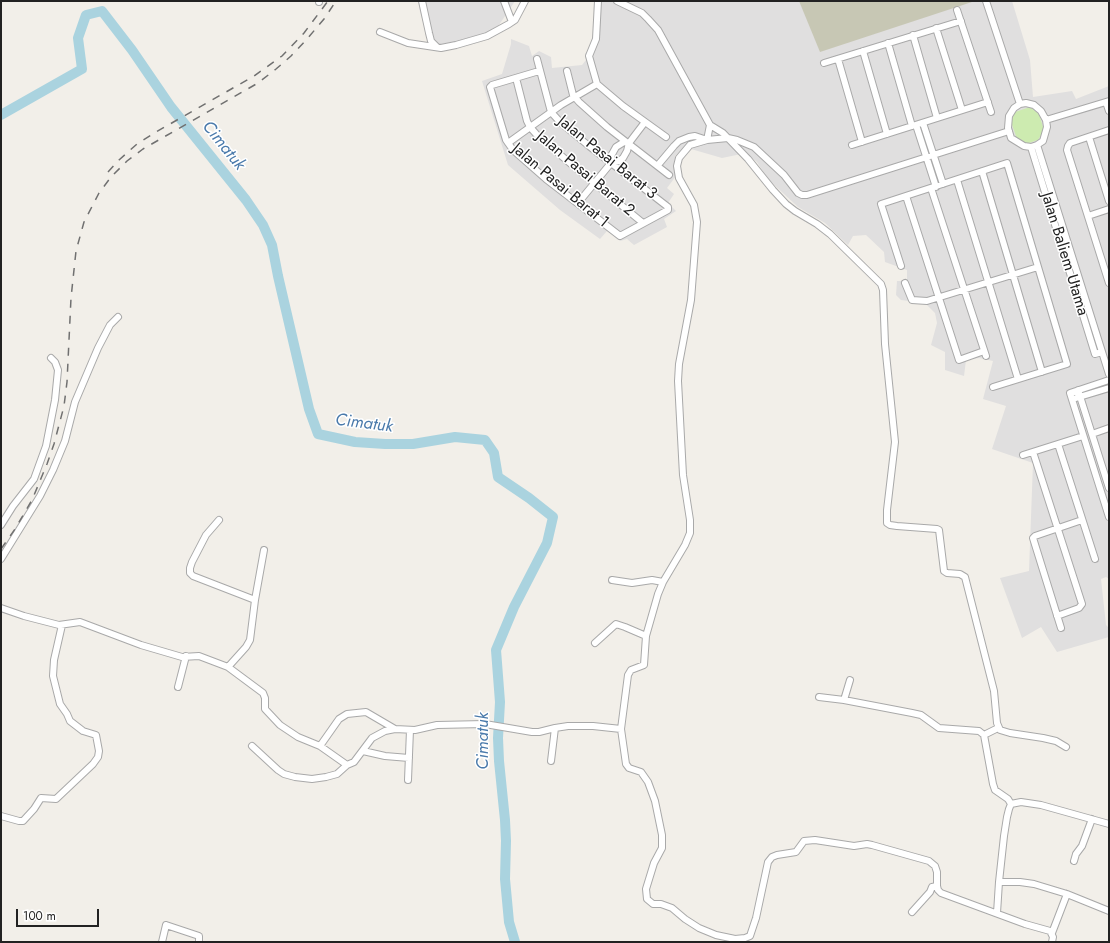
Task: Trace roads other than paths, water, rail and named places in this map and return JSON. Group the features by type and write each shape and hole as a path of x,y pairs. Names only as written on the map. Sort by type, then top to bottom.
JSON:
{"street":[{"path":"422,1 428,34 431,41 437,48"},
{"path":"504,1 512,22"},
{"path":"380,32 408,43 437,48 456,45 480,38 512,22 525,1"},
{"path":"598,1 596,39 589,56 597,84 623,106 666,137"},
{"path":"617,1 642,13 658,30 710,125 728,138 786,204 830,234 881,284 883,290 885,344 895,442 886,520 890,525 939,530 944,571 947,573 960,574 965,577 994,691 998,728"},
{"path":"986,1 1020,104"},
{"path":"957,10 991,112"},
{"path":"824,63 961,21"},
{"path":"936,28 962,110"},
{"path":"913,35 937,118"},
{"path":"888,43 914,126 926,157 933,187 985,354 959,360 906,196"},
{"path":"864,51 887,134"},
{"name":"Jalan Pasai Barat 3","path":"537,59 551,112 561,123 668,208 668,210 643,223"},
{"path":"838,59 862,142"},
{"path":"516,78 539,71"},
{"path":"567,71 573,95 579,102 589,112 669,175"},
{"name":"Jalan Pasai Barat 1","path":"516,78 492,85 490,87 508,143 513,150 528,164 620,236 643,223"},
{"name":"Jalan Pasai Barat 2","path":"516,78 530,127 545,143 643,223"},
{"path":"508,143 575,96 597,84"},
{"path":"852,145 988,102"},
{"path":"1046,120 1108,102 1109,111"},
{"path":"1026,103 1034,105 1041,111 1046,120 1046,135 1043,141 1034,146 1024,146 1011,138 1009,132 1009,116 1014,108 1020,104 1026,103"},
{"path":"578,203 611,163 619,161 623,158 627,151 629,142 645,122"},
{"path":"923,123 942,184"},
{"path":"707,140 710,125"},
{"path":"1109,130 1070,143 1067,150 1109,283"},
{"path":"1009,132 802,195 798,193 784,176 754,147 737,140 728,138 707,140 690,145 681,154 677,164 679,178 694,205 697,222 691,300 679,364 678,381 683,475 690,526 689,538 662,582 646,636 644,665 631,670 628,675 621,729 626,764 629,768 641,772 648,782 655,801 662,835 662,848 654,863 646,889 647,899 654,904 661,904 672,908 699,928 716,935 735,939 750,936 756,918 768,862 772,857 777,855 796,852 804,841 820,840 854,846 866,844 872,845 929,861 936,866 937,886 941,893 1052,933"},
{"path":"658,165 674,146 683,139 695,136 707,140"},
{"path":"1090,137 1109,201"},
{"path":"611,163 611,156 616,148 624,142 629,142"},
{"name":"Jalan Baliem Utama","path":"1034,146 1095,354 1102,352 1109,374"},
{"path":"901,266 881,204 1007,163 1067,364 993,387"},
{"path":"982,171 1042,372"},
{"path":"957,180 1018,379"},
{"path":"1088,216 1109,209"},
{"path":"906,283 912,300 927,301 1038,267"},
{"path":"1,559 40,496 53,470 64,441 75,402 98,348 110,325 118,317"},
{"path":"1,525 13,506 34,479 46,446 55,400 57,376 57,366 51,358"},
{"path":"1109,380 1070,393 1109,516"},
{"path":"1072,400 1109,388"},
{"path":"1078,390 1109,488"},
{"path":"1092,434 1109,428"},
{"path":"1023,455 1083,436"},
{"path":"1058,444 1095,559"},
{"path":"1033,452 1082,604 1081,607 1057,616"},
{"path":"219,520 206,535 192,562 190,573 193,576 255,600"},
{"path":"1061,628 1033,538 1082,520"},
{"path":"228,667 248,644 264,550"},
{"path":"612,580 632,583 652,580 662,582"},
{"path":"1,608 24,616 62,625 80,622 142,645 179,656 199,656 228,667 263,692 265,698 265,709 280,725 298,737 320,746 347,765"},
{"path":"595,643 616,624 646,636"},
{"path":"1,816 23,821 34,809 41,798 56,799 93,764 98,757 99,751 96,735 83,732 70,721 60,704 53,676 54,660 62,625"},
{"path":"178,687 186,656"},
{"path":"844,700 850,680"},
{"path":"819,697 844,700 916,714 939,728 976,730 982,732 984,735 993,784 996,792 1008,800 1011,804"},
{"path":"320,746 339,719 346,714 366,712 395,729"},
{"path":"252,746 278,770 295,778 312,779 337,774 347,765 351,764 363,751 368,742 385,732 395,729 416,730 436,725 484,724 539,732 555,728 593,726 621,729"},
{"path":"551,761 555,728"},
{"path":"984,735 998,728"},
{"path":"998,728 1010,734 1056,741 1066,747"},
{"path":"408,780 410,730"},
{"path":"363,751 385,756 409,758"},
{"path":"1011,804 1021,802 1040,805 1109,824"},
{"path":"997,913 999,882 1007,817 1011,804"},
{"path":"1074,861 1082,846 1092,819"},
{"path":"999,882 1025,882 1067,894 1109,911"},
{"path":"912,912 930,892 932,887 937,886"},
{"path":"1052,942 1052,933 1067,894"},
{"path":"162,942 166,925 199,936 199,942"}],"waterway":[{"name":"Cimatuk","path":"1,115 82,69 78,38 86,15 102,11 132,50 171,107 246,200 263,225 272,245 309,409 318,434 355,442 385,444 413,444 455,437 485,440 494,453 498,477 529,498 553,517 547,543 514,607 496,650 500,702 498,738 499,761 506,841 505,879 509,922 515,942"}],"railway":[{"path":"108,172 137,144 254,76 282,56 304,33 328,1"},
{"path":"1,549 32,500 54,444 64,406 67,382 71,298 76,251 84,222 99,193 111,177 127,161 143,149 258,83 276,69 307,39 324,19 336,1"}]}
